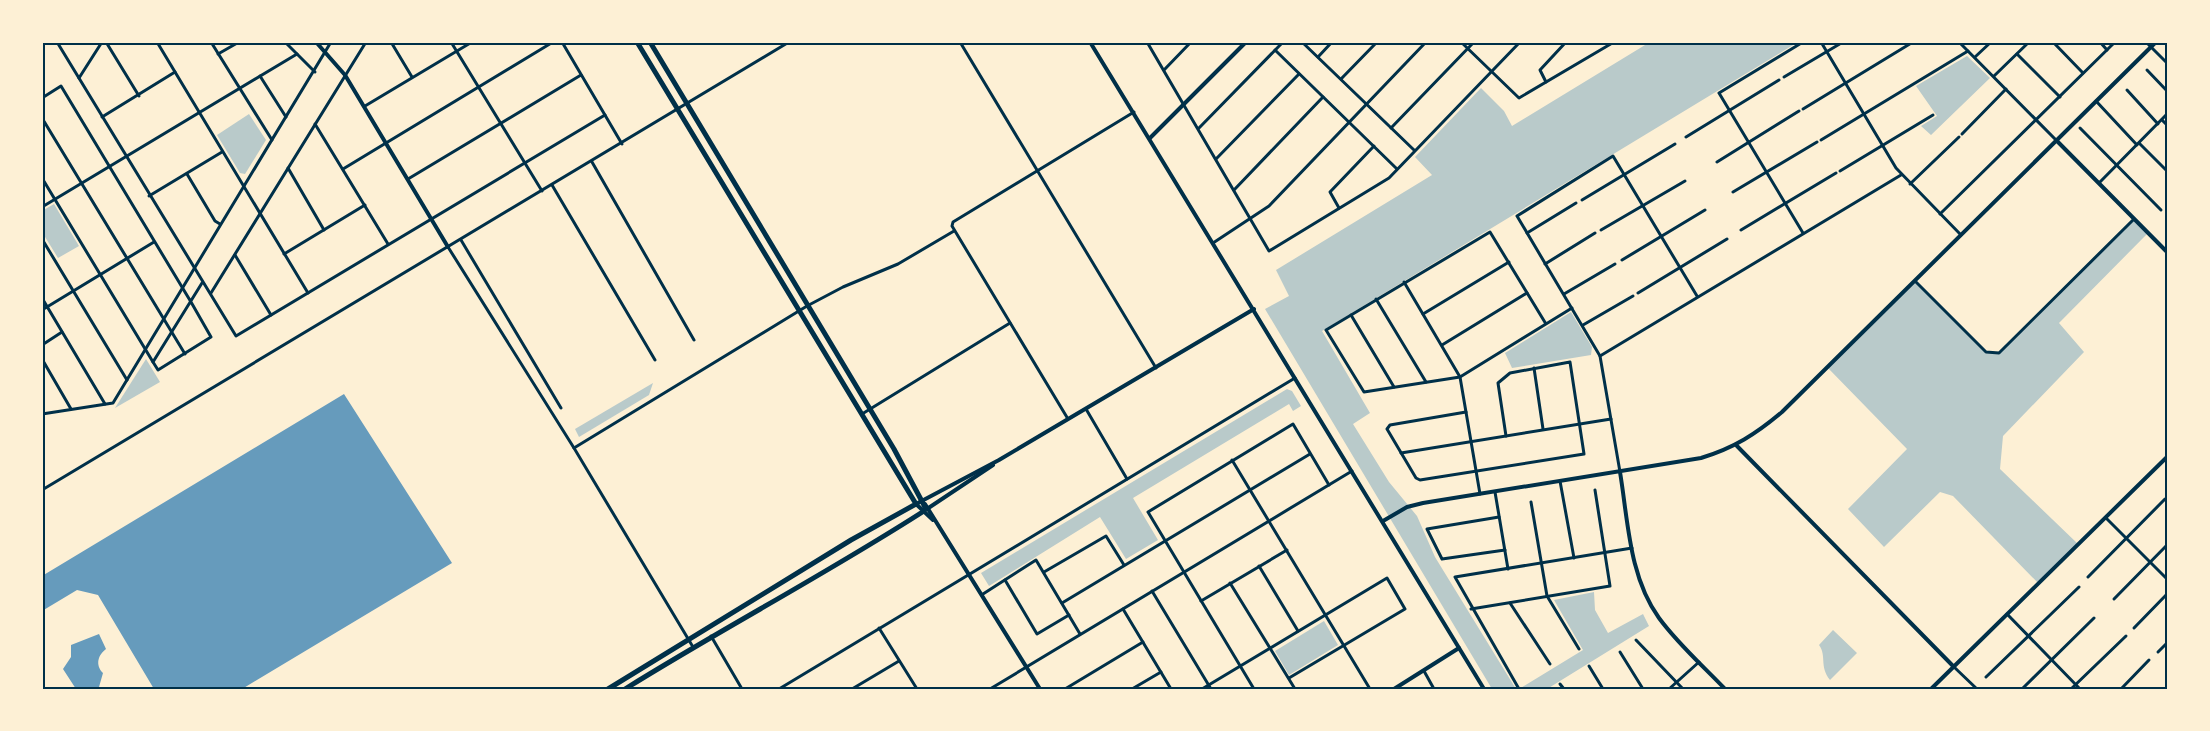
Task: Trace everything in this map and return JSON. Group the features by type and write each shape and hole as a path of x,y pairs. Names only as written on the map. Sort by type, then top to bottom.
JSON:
{"highway":[{"path":"608,689 916,504 637,42"},
{"path":"625,689 711,635 850,557 926,510 923,500 869,408 650,42"},
{"path":"829,362 838,356"}],"street":[{"path":"57,42 236,336 605,115"},
{"path":"79,78 104,42 139,96"},
{"path":"157,42 308,293"},
{"path":"211,42 272,140"},
{"path":"218,54 239,42"},
{"path":"285,42 315,72"},
{"path":"316,42 345,75 365,106 448,247 574,448 693,647"},
{"path":"42,414 112,403 165,321 220,224 315,72 331,42"},
{"path":"211,293 366,42"},
{"path":"390,42 412,77"},
{"path":"451,42 542,191"},
{"path":"365,106 472,42"},
{"path":"343,169 553,42"},
{"path":"562,42 622,144"},
{"path":"42,490 789,42"},
{"path":"960,42 1156,368"},
{"path":"1090,42 1484,689"},
{"path":"1147,42 1269,250 1389,178 1520,42"},
{"path":"1164,70 1191,42"},
{"path":"1150,138 1186,105 1246,42"},
{"path":"1199,128 1283,42"},
{"path":"1302,42 1414,150"},
{"path":"1318,57 1332,42"},
{"path":"1341,79 1377,42"},
{"path":"1213,243 1269,206 1426,42"},
{"path":"1461,42 1519,98 1614,42"},
{"path":"1391,128 1474,42"},
{"path":"1546,82 1540,70 1566,42"},
{"path":"1803,42 1719,93 1803,233"},
{"path":"1821,42 1901,175 1961,235"},
{"path":"1784,77 1843,42"},
{"path":"1717,162 1913,42"},
{"path":"1959,42 2168,253"},
{"path":"1975,57 1991,42"},
{"path":"1994,76 2029,42"},
{"path":"2053,42 2083,73"},
{"path":"2100,42 2107,50"},
{"path":"1940,214 2115,42"},
{"path":"2146,42 2168,64"},
{"path":"1383,521 1407,507 1701,458 1737,446 1751,438 1782,412 2156,42"},
{"path":"1275,51 1397,168"},
{"path":"1734,192 1968,51"},
{"path":"42,207 297,54"},
{"path":"2017,54 2060,97"},
{"path":"2147,70 2168,92"},
{"path":"102,117 175,72"},
{"path":"1216,159 1299,74"},
{"path":"408,179 581,75"},
{"path":"260,76 286,118"},
{"path":"1686,137 1779,80"},
{"path":"42,98 61,86 211,337 158,370 42,178"},
{"path":"1910,184 2006,89"},
{"path":"2127,90 2158,124"},
{"path":"1234,190 1323,97"},
{"path":"2096,101 2168,172"},
{"path":"1068,419 954,231 953,222 1134,112"},
{"path":"2099,183 2168,113"},
{"path":"1741,230 1933,115"},
{"path":"42,118 185,354"},
{"path":"2162,120 2168,126"},
{"path":"315,124 388,244"},
{"path":"2080,128 2161,210"},
{"path":"1582,200 1675,144"},
{"path":"1339,208 1330,192 1374,146"},
{"path":"150,196 222,152"},
{"path":"1697,297 1613,156 1516,216 1600,356 1632,548 1638,576 1650,604 1668,631 1725,689"},
{"path":"592,161 693,340"},
{"path":"288,168 324,230"},
{"path":"187,173 215,221 220,224"},
{"path":"1600,356 1901,175"},
{"path":"1601,230 1685,181"},
{"path":"552,184 655,360"},
{"path":"1527,233 1576,203"},
{"path":"284,254 365,205"},
{"path":"1622,260 1705,210"},
{"path":"1915,281 1986,352 1999,353 2134,219"},
{"path":"574,448 798,311 898,264 954,231"},
{"path":"1546,324 1490,232 1326,330 1364,392 1460,377 1572,308"},
{"path":"1545,264 1596,233"},
{"path":"42,239 128,380"},
{"path":"1638,292 1727,239"},
{"path":"461,240 561,408"},
{"path":"42,310 154,242"},
{"path":"235,255 271,315"},
{"path":"1422,314 1509,262"},
{"path":"1564,294 1614,264"},
{"path":"1404,282 1460,377 1480,494"},
{"path":"153,362 202,283"},
{"path":"1441,346 1527,293"},
{"path":"1583,325 1633,296"},
{"path":"42,298 105,404"},
{"path":"1376,299 1426,382"},
{"path":"1040,689 970,573 926,510 916,504 999,460 1254,308"},
{"path":"1351,315 1394,387"},
{"path":"862,414 1010,324"},
{"path":"42,345 62,332"},
{"path":"42,360 71,409"},
{"path":"1466,412 1390,425 1387,429 1416,478 1420,480 1584,454 1570,362 1510,373 1498,383 1506,436"},
{"path":"1534,368 1543,429"},
{"path":"779,689 1295,378"},
{"path":"1086,409 1127,479"},
{"path":"1401,453 1611,419"},
{"path":"1254,689 1148,512 1293,424 1329,485"},
{"path":"1737,446 1977,689"},
{"path":"1062,603 1310,453"},
{"path":"1931,689 2168,456"},
{"path":"926,510 981,476 999,460"},
{"path":"1232,460 1370,689"},
{"path":"990,689 1352,471"},
{"path":"1560,481 1574,558"},
{"path":"1471,609 1610,586 1595,490"},
{"path":"1495,492 1508,569"},
{"path":"2088,577 2165,499"},
{"path":"1531,502 1547,596 1579,649"},
{"path":"1499,517 1427,529 1442,559 1505,550"},
{"path":"2106,518 2168,580"},
{"path":"1044,572 1106,536 1124,565"},
{"path":"2114,599 2168,544"},
{"path":"1519,689 1471,609 1455,577 1632,548"},
{"path":"1201,601 1287,550"},
{"path":"983,594 1036,560 1080,634"},
{"path":"1259,566 1298,631"},
{"path":"1202,689 1210,687 1239,666 1387,578 1405,609 1288,678"},
{"path":"1005,580 1038,634 1069,615"},
{"path":"1230,583 1295,689"},
{"path":"1986,677 2079,587"},
{"path":"1152,591 1210,687"},
{"path":"2134,628 2168,593"},
{"path":"1510,602 1550,664"},
{"path":"1123,609 1171,689"},
{"path":"2007,614 2080,689"},
{"path":"2022,689 2094,618"},
{"path":"879,628 917,689"},
{"path":"711,635 742,689"},
{"path":"2071,689 2126,636"},
{"path":"1636,640 1683,689"},
{"path":"1065,689 1143,642"},
{"path":"2158,652 2168,642"},
{"path":"1394,689 1459,648"},
{"path":"1620,652 1643,689"},
{"path":"2121,689 2149,660"},
{"path":"852,689 899,661"},
{"path":"1670,689 1699,662"},
{"path":"1589,666 1603,689"},
{"path":"1424,671 1434,689"},
{"path":"1132,689 1161,672"},
{"path":"1560,684 1564,689"}],"shaded area":[{"path":"1650,42 1798,42 1322,331 1370,413 1353,424 1389,482 1417,516 1435,557 1516,689 1492,689 1265,309 1289,296 1276,270 1432,175 1415,157 1481,88 1504,111 1512,126"},
{"path":"1967,56 1990,78 1931,135 1921,126 1937,116 1916,86"},
{"path":"249,114 266,140 245,174 240,173 217,135"},
{"path":"54,204 79,246 58,258 42,232 42,211"},
{"path":"2135,219 2148,233 2059,323 2084,352 2003,436 2000,469 2078,544 2038,583 1953,496 1940,492 1884,547 1848,509 1907,449 1827,367 1915,281 1986,352 1999,353"},
{"path":"1571,312 1592,347 1591,355 1512,368 1505,353"},
{"path":"146,359 160,382 115,408"},
{"path":"653,383 649,395 579,437 575,429"},
{"path":"1287,389 1292,391 1301,406 1293,411 1289,404 1133,498 1158,540 1126,559 1100,517 989,586 981,573"},
{"path":"1594,592 1595,610 1608,633 1643,614 1649,626 1547,689 1519,689 1583,650 1554,600"},
{"path":"1324,621 1338,645 1289,675 1275,651"},
{"path":"1833,630 1857,653 1830,680 1819,645"}],"water":[{"path":"344,394 452,563 242,689 154,689 98,595 77,590 42,611 42,576"},
{"path":"99,634 106,649 98,660 103,673 99,687 76,689 63,669 71,657 71,645"}]}
